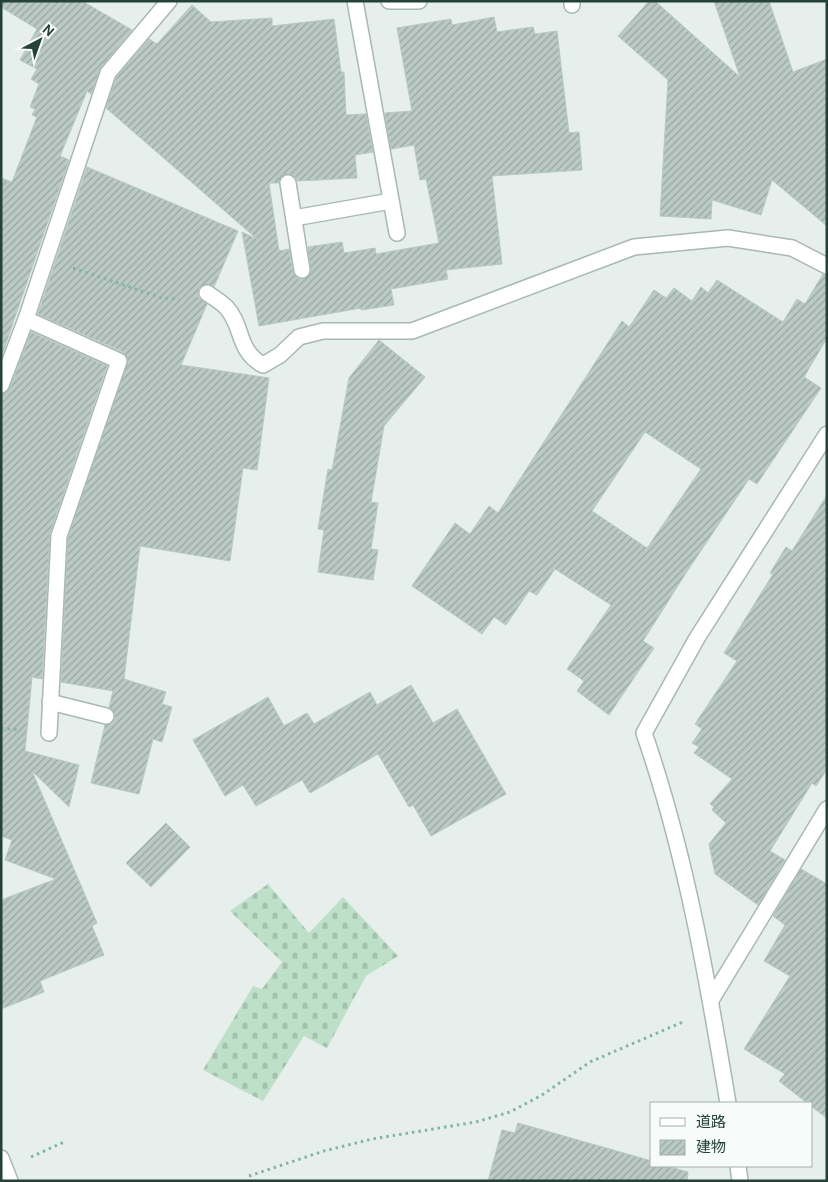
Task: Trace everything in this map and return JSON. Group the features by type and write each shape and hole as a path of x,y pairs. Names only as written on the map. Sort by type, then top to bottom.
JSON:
{"street":[{"path":"1,385 26,319 108,74 169,1"},
{"path":"355,1 397,233"},
{"path":"389,1 419,1"},
{"path":"288,183 302,270"},
{"path":"294,218 391,201"},
{"path":"208,293 227,308 240,331 243,346 256,361 264,365 280,355 299,337 323,331 412,331 634,247 728,238 792,248 827,266"},
{"path":"26,319 119,361 59,536 49,733"},
{"path":"728,1102 701,944 666,794 644,733 697,638 827,434"},
{"path":"50,702 106,716"},
{"path":"711,1000 827,809"},
{"path":"738,1167 740,1181"}],"path":[{"path":"93,274 162,298 191,299 199,291 208,293"},
{"path":"249,1176 324,1151 372,1139 476,1122 510,1112 542,1094 590,1062 679,1022 713,1016"},
{"path":"6,1170 47,1148 64,1142"}],"green space":[{"path":"268,884 309,933 343,897 398,956 366,976 327,1048 304,1036 263,1101 203,1070 253,986 262,989 282,962 230,911"}],"building":[{"path":"1,1 82,1 132,30 101,67 91,94 87,91 60,156 69,160 1,358 1,178 12,182 37,117 32,115 35,109 30,107 39,84 31,79 37,69 20,60 37,29 1,7"},
{"path":"649,1 655,1 740,77 714,1 769,1 793,72 827,59 827,226 772,180 761,215 712,200 711,219 660,216 668,80 618,36"},
{"path":"192,5 211,22 272,18 272,26 334,19 341,72 344,72 346,115 366,114 373,152 355,155 357,178 297,181 295,177 287,174 282,176 279,183 269,183 279,251 289,249 293,272 298,279 304,279 311,273 308,247 342,242 344,253 375,248 376,254 439,243 426,179 420,180 414,145 391,149 385,113 412,111 397,28 451,19 452,25 494,17 497,32 533,27 535,34 557,31 569,133 579,132 582,170 492,176 502,264 446,270 448,279 391,289 394,305 361,310 361,308 259,326 242,232 257,239 106,108 116,78 149,39 157,44"},
{"path":"87,167 238,231 214,287 207,284 199,288 198,297 207,304 181,365 269,378 257,470 243,468 230,561 140,546 124,679 166,692 162,704 172,707 162,742 153,739 139,794 91,783 105,725 112,723 115,718 115,713 109,707 113,691 61,682 68,538 128,360 123,352 38,314"},
{"path":"823,274 827,275 827,338 804,377 821,388 757,484 749,479 686,573 643,641 654,648 609,715 577,691 584,681 567,669 611,605 555,569 537,595 529,591 506,625 494,617 482,634 412,586 455,523 470,534 489,506 498,513 622,321 629,327 654,290 666,298 674,288 692,301 701,287 708,293 717,280 783,322 797,299 805,304","holes":["645,432 701,469 647,548 592,511"]},
{"path":"31,332 107,366 50,533 42,679 32,677 25,751 79,765 69,807 32,771 97,923 92,926 104,955 40,981 44,992 1,1009 1,900 56,879 5,860 12,840 1,836 1,394 10,388"},
{"path":"379,340 425,377 384,426 371,502 378,503 371,549 378,550 373,580 318,572 324,530 318,529 328,469 332,470 349,378"},
{"path":"827,495 827,769 816,786 812,783 770,851 785,860 758,905 715,874 709,844 726,823 712,810 714,807 710,804 732,779 694,753 699,747 692,743 702,729 695,724 737,661 724,653 773,574 770,573 786,547 792,551"},
{"path":"411,685 433,723 457,709 506,794 431,836 413,805 409,807 378,754 310,793 302,780 256,806 243,785 225,796 193,740 268,697 284,726 307,713 314,724 370,692 377,705"},
{"path":"166,823 190,847 151,887 126,863"},
{"path":"801,869 827,884 827,1118 813,1108 813,1102 806,1102 779,1081 785,1074 744,1049 790,976 764,961 785,925 773,916"},
{"path":"518,1123 650,1160 650,1167 670,1167 688,1172 687,1181 488,1181 502,1130 515,1133"}]}
